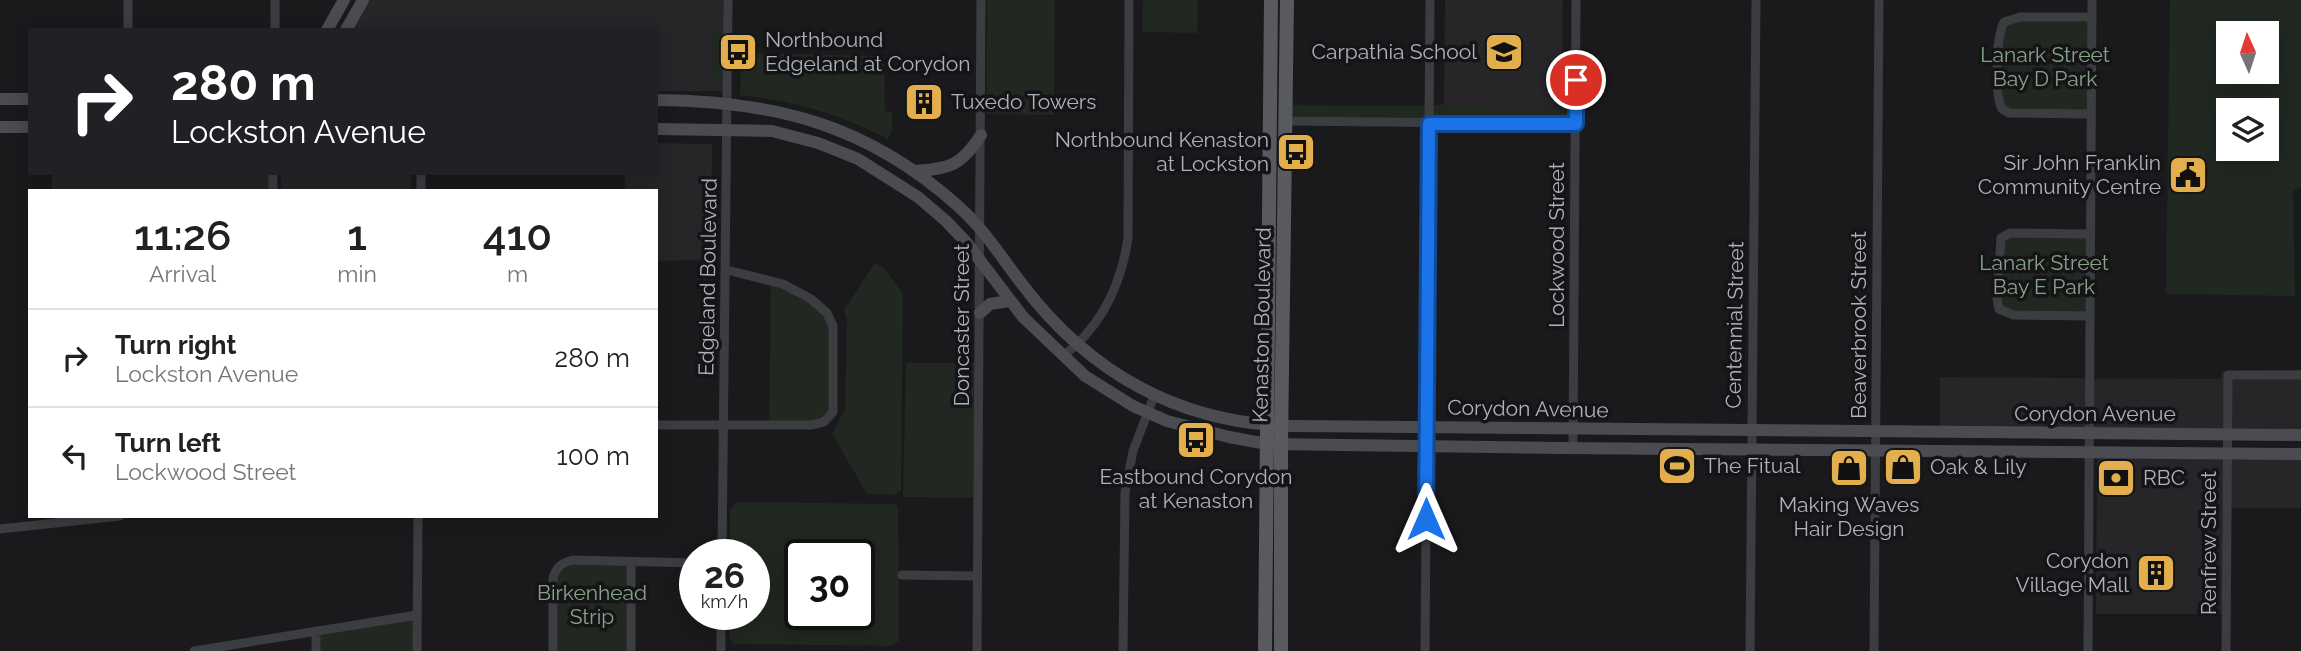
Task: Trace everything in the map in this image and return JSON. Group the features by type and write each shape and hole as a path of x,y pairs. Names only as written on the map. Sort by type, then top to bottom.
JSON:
{"main road":[{"path":"328,28 344,0"},
{"path":"347,28 363,0"},
{"name":"Kenaston Boulevard","path":"1271,0 1274,444 1281,651"},
{"name":"Kenaston Boulevard","path":"1274,425 1286,121 1287,0"},
{"path":"0,99 28,99"},
{"name":"Corydon Avenue","path":"658,100 776,111 823,123 867,141 915,172 957,205 980,228 1047,314 1077,345 1125,380 1154,396 1227,421 1274,425 1573,429 2301,435"},
{"path":"0,127 28,127"},
{"name":"Corydon Avenue","path":"658,129 772,131 818,143 858,159 918,197 943,220 966,242 1009,301 1085,376 1147,413 1228,438 1274,444 1573,449 2301,454"},
{"path":"915,172 946,168 956,163 969,153 981,135"},
{"path":"943,220 957,205"},
{"path":"1000,287 1016,276"},
{"path":"980,313 989,304 1009,301"},
{"name":"Kenaston Boulevard","path":"1265,651 1274,444"}],"street":[{"path":"128,0 128,28"},
{"path":"275,0 275,28"},
{"name":"Edgeland Boulevard","path":"722,539 728,0"},
{"name":"Doncaster Street","path":"977,651 981,0"},
{"path":"1063,356 1086,337 1109,302 1117,285 1126,251 1129,0"},
{"path":"1425,651 1430,0"},
{"name":"Lockwood Street","path":"1573,449 1576,0"},
{"name":"Centennial Street","path":"1750,651 1756,0"},
{"name":"Beaverbrook Street","path":"1874,651 1879,0"},
{"path":"2088,651 2092,0"},
{"path":"2091,17 2020,17 2004,22 1999,39 1997,95 2002,109 2009,113 2091,114"},
{"path":"1286,121 1576,124"},
{"path":"2089,316 2013,316 1999,309 1997,299 2001,237 2010,233 2090,234"},
{"path":"658,425 811,425 824,422 833,412 833,326 827,313 811,299 783,284 727,270"},
{"name":"Renfrew Street","path":"2226,651 2228,375 2301,374"},
{"path":"1123,651 1125,492 1131,458 1154,396"},
{"path":"0,529 102,518"},
{"path":"417,651 418,518"},
{"path":"552,651 553,578 562,562 679,563"},
{"path":"631,563 631,651"},
{"path":"902,575 978,576"},
{"path":"194,651 417,615"},
{"path":"721,651 722,630"},
{"path":"316,631 316,651"}],"shaded area":[{"path":"363,0 723,0 723,91 658,91 658,28 347,28"},
{"name":"Carpathia School","path":"1445,0 1563,0 1562,105 1575,107 1575,124 1429,106 1444,104"},
{"path":"658,143 712,144 711,260 658,261 658,189 625,189 625,175 658,175"},
{"path":"52,175 273,175 273,189 52,189"},
{"path":"281,175 411,175 411,189 281,189"},
{"path":"2301,370 2301,429 1940,427 1940,377 2221,379 2222,371"},
{"path":"2097,458 2301,460 2301,508 2222,508 2223,614 2096,614"}],"green space":[{"path":"987,0 1055,0 1054,115 986,114"},
{"path":"1143,0 1198,0 1197,33 1142,32"},
{"path":"2170,0 2301,0 2301,188 2293,190 2295,296 2166,294"},
{"name":"Lanark Street Bay D Park","path":"2092,17 2091,114 2009,113 1997,95 2004,22"},
{"path":"713,23 721,34 723,84 713,86"},
{"path":"741,53 884,56 885,111 892,112 892,132 888,139 852,122 816,110 740,95"},
{"path":"1286,105 1575,107 1575,124 1286,121"},
{"name":"Lanark Street Bay E Park","path":"2090,234 2089,316 2004,313 1997,299 2001,238"},
{"path":"875,263 886,270 903,294 901,490 896,495 867,494 832,434 845,409 847,320 844,310"},
{"path":"771,281 811,299 833,326 833,412 824,422 769,425"},
{"path":"906,363 979,363 978,498 903,497"},
{"path":"737,502 896,504 899,641 891,646 734,644 729,638 729,630 770,630 770,539 730,539 730,510"},
{"name":"Birkenhead Strip","path":"562,562 631,563 631,651 553,651 553,578"},
{"path":"417,615 417,651 316,651 316,631"}],"place":[{"name":"Northbound Edgeland at Corydon","path":"738,52"},
{"name":"Carpathia School","path":"1504,52"},
{"name":"Tuxedo Towers","path":"924,102"},
{"name":"Northbound Kenaston at Lockston","path":"1296,152"},
{"name":"Sir John Franklin Community Centre","path":"2188,175"},
{"name":"Eastbound Corydon at Kenaston","path":"1196,440"},
{"name":"The Fitual","path":"1677,466"},
{"name":"Oak & Lily","path":"1903,467"},
{"name":"Making Waves Hair Design","path":"1849,468"},
{"name":"RBC","path":"2116,478"},
{"name":"Corydon Village Mall","path":"2156,573"}],"route":[{"path":"1426,519 1429,124 1576,124 1576,80"}]}
